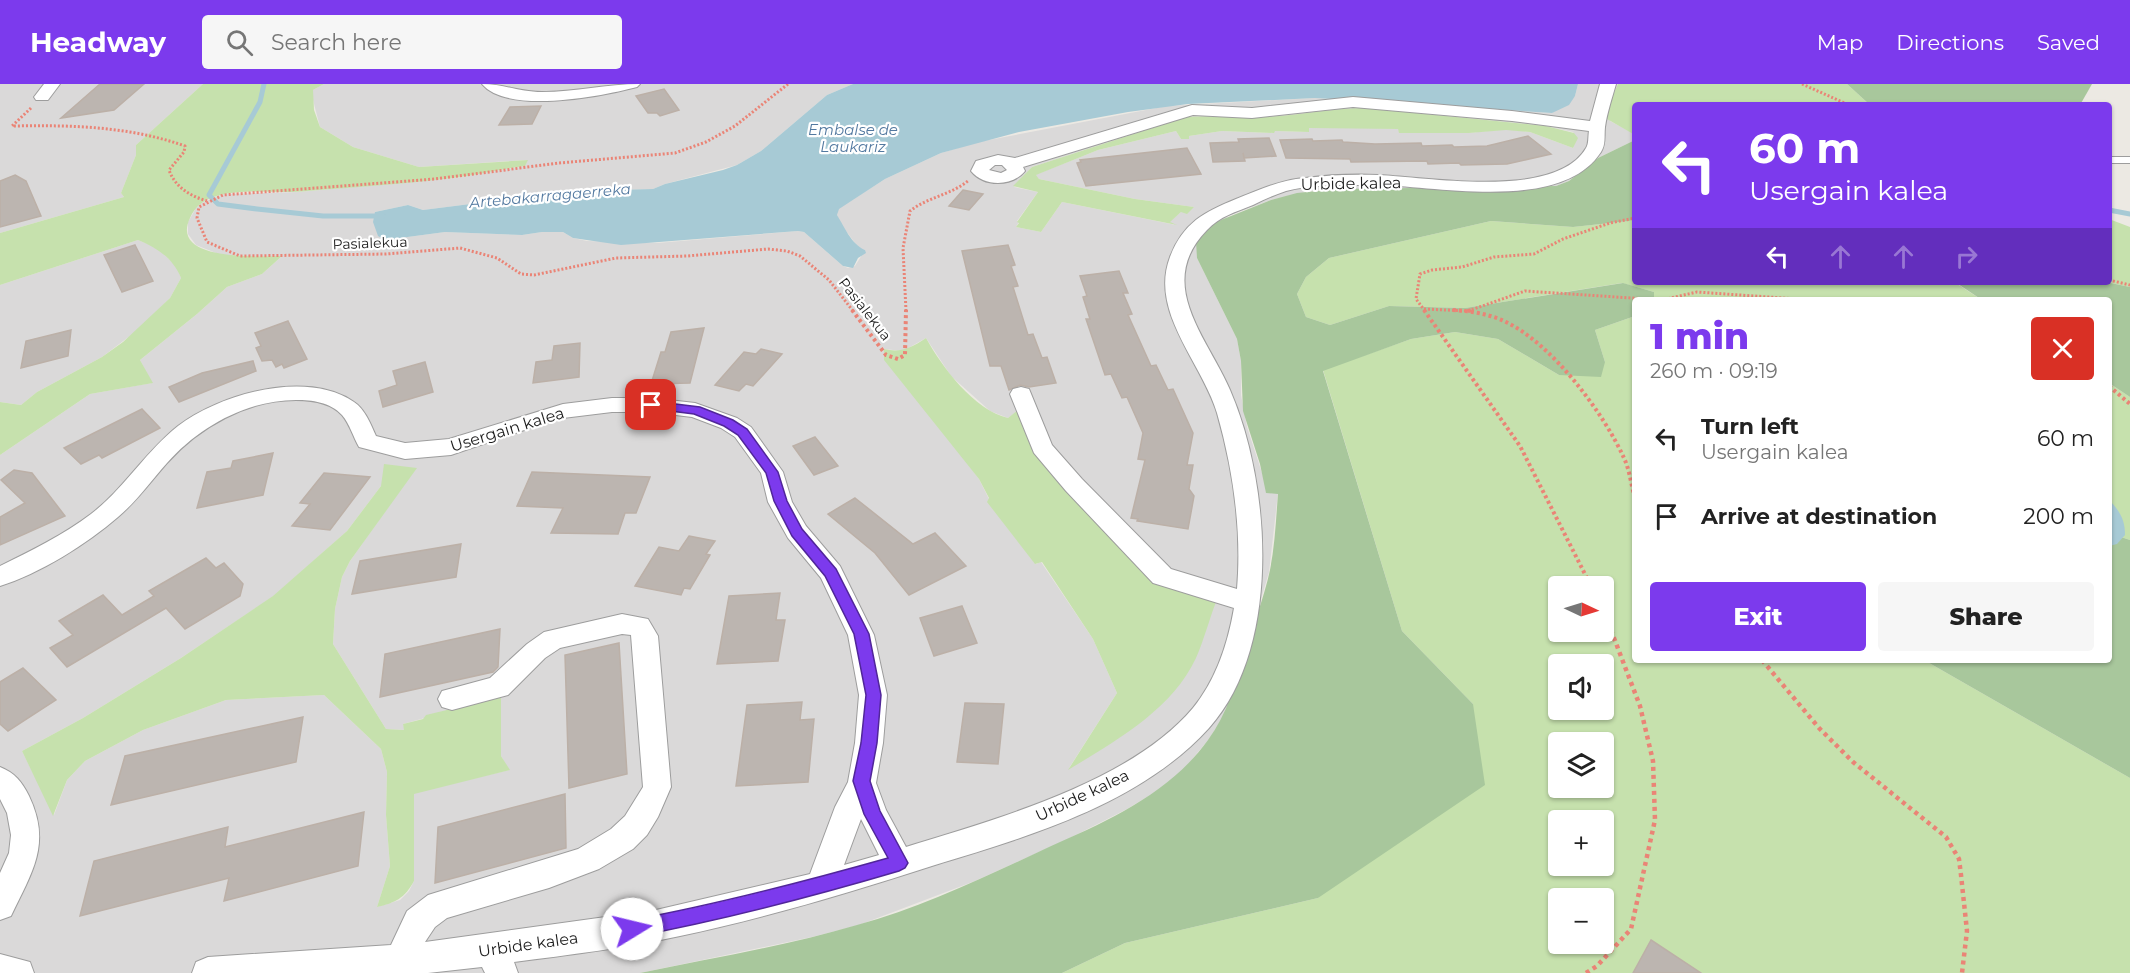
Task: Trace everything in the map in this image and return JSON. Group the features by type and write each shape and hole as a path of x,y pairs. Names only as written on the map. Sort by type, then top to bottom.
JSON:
{"street":[{"path":"490,84 501,91 533,96 574,94 632,84"},
{"name":"Urbide kalea","path":"208,973 307,969 402,960 497,962 680,921 822,885 978,838 1066,805 1116,782 1159,756 1195,724 1221,689 1239,640 1248,602 1249,544 1240,462 1220,391 1194,344 1175,295 1176,265 1180,250 1212,215 1291,185 1376,180 1488,188 1538,183 1563,174 1585,161 1596,147 1608,84"},
{"path":"980,171 982,165 991,160 1003,160 1014,164 1192,110 1252,113 1353,102 1512,116 1598,127"},
{"name":"Usergain kalea","path":"0,578 65,542 113,508 160,454 188,430 212,414 267,396 289,394 331,397 348,408 367,442 405,451 451,447 536,418 585,408 651,405 696,410 729,423 743,432 759,451 772,472 780,501 796,532 831,573 861,634 873,695 869,743 862,783 850,807 822,885"},
{"path":"1021,394 1042,448 1095,508 1162,576 1248,602"},
{"path":"402,960 414,928 423,914 439,906 588,861 639,823 650,806 657,787 645,636 639,626 622,624 553,639 536,651 498,687 452,699"},
{"path":"0,780 5,783 22,809 25,851 0,905"},
{"name":"Usergain kalea","path":"862,783 873,814 899,863"},
{"path":"0,970 18,973"}],"lane":[{"path":"2112,160 2130,160"}],"path":[{"name":"Pasialekua","path":"788,84 737,124 689,150 559,163 435,179 223,195 199,207 197,218 207,242 240,256 386,254 460,248 497,258 521,274 534,275 616,258 687,256 768,249 787,251 800,256 829,280 886,355 898,359 906,355 903,248 910,211 923,201 953,192 980,171"},
{"path":"1802,84 1842,102"},
{"path":"47,90 12,126 85,126 122,129 172,141 184,146 184,152 169,170 170,177 195,198 207,201"},
{"path":"1586,576 1520,446 1416,299 1420,274 1432,270 1462,267 1494,257 1534,255 1563,239 1610,223 1632,219"},
{"path":"2112,281 2130,285"},
{"path":"1468,311 1525,291 1632,298"},
{"path":"1674,297 1697,291 1773,297"},
{"path":"1424,309 1481,313 1508,322 1538,342 1583,394 1624,459 1632,487"},
{"path":"2112,389 2130,404"},
{"path":"1586,973 1597,966 1631,929 1655,820 1653,761 1640,706 1614,638"},
{"path":"1765,663 1819,728 1853,762 1950,844 1959,859 1967,931 1962,973"}],"shaded area":[{"path":"0,84 203,84 136,145 136,155 121,193 124,197 0,233"},
{"path":"324,84 853,84 827,95 761,151 737,165 653,189 574,191 423,210 408,205 375,212 385,240 445,232 522,235 563,232 573,238 587,241 657,243 798,231 804,232 848,268 855,266 865,250 858,247 840,223 837,215 838,209 885,179 941,153 978,142 1167,106 1315,98 1552,113 1575,96 1578,84 1618,84 1611,99 1610,121 1632,132 1632,141 1598,158 1569,181 1556,186 1316,190 1271,200 1228,216 1197,258 1237,339 1241,361 1241,395 1247,427 1263,476 1278,493 1269,572 1233,693 1222,718 1209,739 1184,769 1167,785 1127,809 1068,839 975,881 859,925 640,973 0,973 0,455 90,394 152,383 140,360 227,287 262,274 281,257 221,255 196,245 188,234 188,222 196,208 203,202 224,194 298,192 455,178 525,166 527,160 419,167 353,147 320,127 312,96 313,90","holes":["1367,108 1546,126 1573,132 1577,138 1573,148 1530,132 1506,129 1469,133 1400,133 1398,129 1309,128 1308,132 1222,131 1189,136 1188,139 1181,139 1176,131 1098,150 1035,175 1039,179 1135,199 1194,207 1181,212 1169,222 1176,225 1062,202 1041,232 1016,227 1019,222 1017,221 1038,192 1014,187 1032,167 1186,117 1203,115 1262,117","926,338 951,376 990,411 1008,418 1019,410 1023,428 1032,445 1057,480 1094,520 1150,714 1069,768 1117,693 1093,639 1041,562 1036,564 989,499 979,479 884,349 903,351","416,468 350,561 342,577 335,609 333,644 386,729 405,730 403,724 501,697 501,756 509,770 414,793 414,881 409,891 400,900 377,907 390,866 386,815 387,772 381,749 324,695 226,700 143,730 85,761 67,780 54,815 22,751 83,718 181,658 274,596 347,531 381,486"]},
{"path":"138,240 156,247 176,266 181,278 170,298 139,329 102,357 37,392 21,405 0,402 0,285"}],"green space":[{"path":"203,84 324,84 313,90 314,110 320,127 353,147 419,167 528,160 525,166 453,178 297,192 238,192 208,199 195,210 190,218 187,232 193,242 204,249 238,256 282,256 262,274 227,287 140,360 153,383 90,394 0,455 0,402 21,405 37,392 102,357 123,342 170,298 181,278 174,265 164,254 138,240 0,285 0,233 124,197 121,193 136,155 136,145"},
{"path":"1618,84 1847,84 1867,102 1632,102 1632,133 1607,119 1611,99"},
{"path":"1847,84 2092,84 2082,102 1867,102"},
{"path":"1367,108 1546,126 1574,133 1578,138 1573,148 1530,132 1506,130 1469,133 1399,133 1398,129 1309,128 1309,132 1222,131 1189,136 1189,139 1181,139 1176,131 1098,150 1036,175 1039,179 1135,199 1194,207 1187,214 1181,212 1170,222 1177,225 1062,202 1041,232 1016,227 1019,223 1017,222 1038,192 1013,186 1032,167 1186,117 1261,117"},
{"path":"1632,141 1632,220 1573,227 1491,221 1329,258 1306,277 1297,294 1306,317 1330,325 1389,306 1465,308 1623,283 1654,292 1654,297 1632,297 1632,317 1595,330 1605,362 1601,377 1559,375 1498,339 1455,332 1411,339 1323,371 1402,631 1473,704 1485,785 1318,898 1125,943 1062,973 640,973 830,932 882,918 930,900 1093,827 1136,804 1157,790 1193,759 1208,740 1221,720 1230,698 1265,591 1273,551 1278,494 1266,493 1260,464 1243,411 1241,361 1237,339 1197,258 1196,241 1201,233 1216,222 1271,200 1297,193 1337,189 1556,186 1569,181 1598,158"},
{"path":"1632,220 1632,285 1959,285 1977,297 1654,297 1654,292 1622,283 1465,308 1389,306 1330,325 1306,317 1297,294 1306,277 1329,258 1491,221 1573,227"},
{"path":"2112,220 2130,227 2130,287 2112,283"},
{"path":"2112,283 2130,287 2130,397 2112,385 2112,297 1978,297 1960,285"},
{"path":"1632,317 1632,663 1929,663 2130,778 2130,973 1062,973 1125,943 1318,898 1473,704 1402,631 1323,370 1411,339 1455,332 1498,339 1559,375 1605,362 1595,330"},
{"path":"926,338 950,374 971,397 995,413 1008,418 1018,410 1023,428 1032,445 1057,480 1094,520 1216,602 1196,658 1172,694 1140,723 1068,770 1117,693 1093,639 1042,562 1035,564 987,502 989,498 979,479 884,360 884,349 906,349"},
{"path":"2112,385 2130,397 2130,540 2112,534"},
{"path":"384,464 417,468 350,561 342,577 335,609 333,644 386,729 404,730 403,724 423,719 426,715 501,697 501,756 510,770 414,794 414,881 407,892 389,904 377,907 390,866 386,815 387,772 381,749 324,695 226,700 143,730 85,761 67,780 53,816 22,751 83,718 181,658 273,596 347,531 381,486"},
{"path":"2112,534 2130,540 2130,778 1929,663 2112,663"}],"water":[{"name":"Embalse de Laukariz","path":"853,84 1578,84 1575,96 1569,105 1552,113 1315,98 1188,104 1128,112 1019,132 941,153 885,179 839,209 837,215 845,229 866,253 858,258 853,268 843,266 804,232 798,231 621,245 573,238 563,232 522,235 445,232 385,240 378,236 373,222 375,212 408,205 423,210 574,191 653,189 723,170 761,151 827,95"},
{"path":"2112,503 2124,525 2125,535 2117,544 2112,545"}],"building":[{"path":"100,84 144,84 114,110 61,118"},
{"path":"664,89 679,110 660,116 657,113 648,113 636,96"},
{"path":"541,106 532,124 499,125 510,107"},
{"path":"1528,136 1551,154 1507,164 1428,164 1427,161 1351,162 1350,159 1286,158 1280,140 1342,140 1343,142 1375,144 1421,143 1422,146 1452,145 1454,147 1487,146"},
{"path":"1269,138 1276,156 1244,158 1245,161 1213,162 1210,143"},
{"path":"1187,148 1201,174 1086,186 1077,163 1081,162 1080,160"},
{"path":"15,175 26,181 41,216 0,227 0,181"},
{"path":"963,190 983,194 969,210 949,206"},
{"path":"135,245 153,281 122,292 104,255"},
{"path":"1008,245 1015,265 1011,266 1018,286 1013,287 1028,335 1033,334 1042,358 1047,357 1056,383 1029,387 1020,385 1009,390 1001,366 990,366 962,251"},
{"path":"1119,271 1128,293 1123,293 1132,314 1128,315 1151,366 1156,365 1168,390 1173,389 1193,433 1187,465 1193,465 1189,489 1194,496 1188,529 1137,521 1138,519 1131,518 1145,460 1138,459 1143,433 1127,397 1122,398 1111,374 1105,375 1086,319 1090,319 1083,297 1087,296 1080,276"},
{"path":"288,321 307,359 284,368 282,364 276,367 272,360 262,361 256,348 261,346 255,333"},
{"path":"704,328 690,383 651,384 661,352 665,352 671,332"},
{"path":"71,330 68,356 21,368 26,341"},
{"path":"580,343 579,377 533,383 536,362 552,360 554,346"},
{"path":"761,349 782,354 753,386 746,384 739,391 715,385 744,352 756,354"},
{"path":"253,361 256,371 179,402 169,387 202,373"},
{"path":"425,362 433,392 383,407 379,391 397,385 393,371"},
{"path":"142,409 160,428 102,458 99,455 81,464 64,448"},
{"path":"815,437 838,466 814,475 793,446"},
{"path":"273,453 263,495 197,508 207,472 231,468 233,461"},
{"path":"14,470 32,473 65,516 0,545 0,517 25,503 1,480"},
{"path":"532,472 650,477 636,513 625,513 618,534 551,533 563,508 517,506"},
{"path":"324,473 370,477 330,530 292,526 310,504 300,503"},
{"path":"855,498 913,544 935,533 966,566 909,595 875,553 828,514"},
{"path":"689,536 715,541 706,554 710,555 690,589 684,588 681,595 635,586 659,547 679,551"},
{"path":"461,544 456,577 352,594 360,561"},
{"path":"206,558 216,568 224,563 243,584 240,596 185,629 166,608 67,667 50,648 73,635 59,621 103,595 122,615 154,596 149,591"},
{"path":"780,593 776,620 785,620 778,661 717,664 729,596"},
{"path":"962,606 977,643 934,656 920,618"},
{"path":"500,629 498,667 493,672 380,697 385,654"},
{"path":"619,643 627,774 569,788 565,655"},
{"path":"23,668 56,700 8,731 0,724 0,682"},
{"path":"802,702 800,720 814,719 808,782 736,786 747,705"},
{"path":"965,703 1004,704 998,764 957,762"},
{"path":"303,717 296,762 111,805 125,756"},
{"path":"565,794 566,848 435,883 438,827"},
{"path":"364,812 358,866 224,901 229,878 80,916 94,861 228,827 225,847"},
{"path":"1651,940 1701,973 1633,973"}],"waterway":[{"name":"Artebakarragaerreka","path":"264,84 260,102 209,195 218,204 257,209 323,216 383,216"},
{"name":"Artebakarragaerreka","path":"2112,211 2130,214"}],"route":[{"path":"632,929 680,921 807,890 899,863 873,814 861,781 869,743 873,695 861,634 831,573 796,532 780,501 772,472 759,451 743,432 729,423 696,410 651,405"}]}
